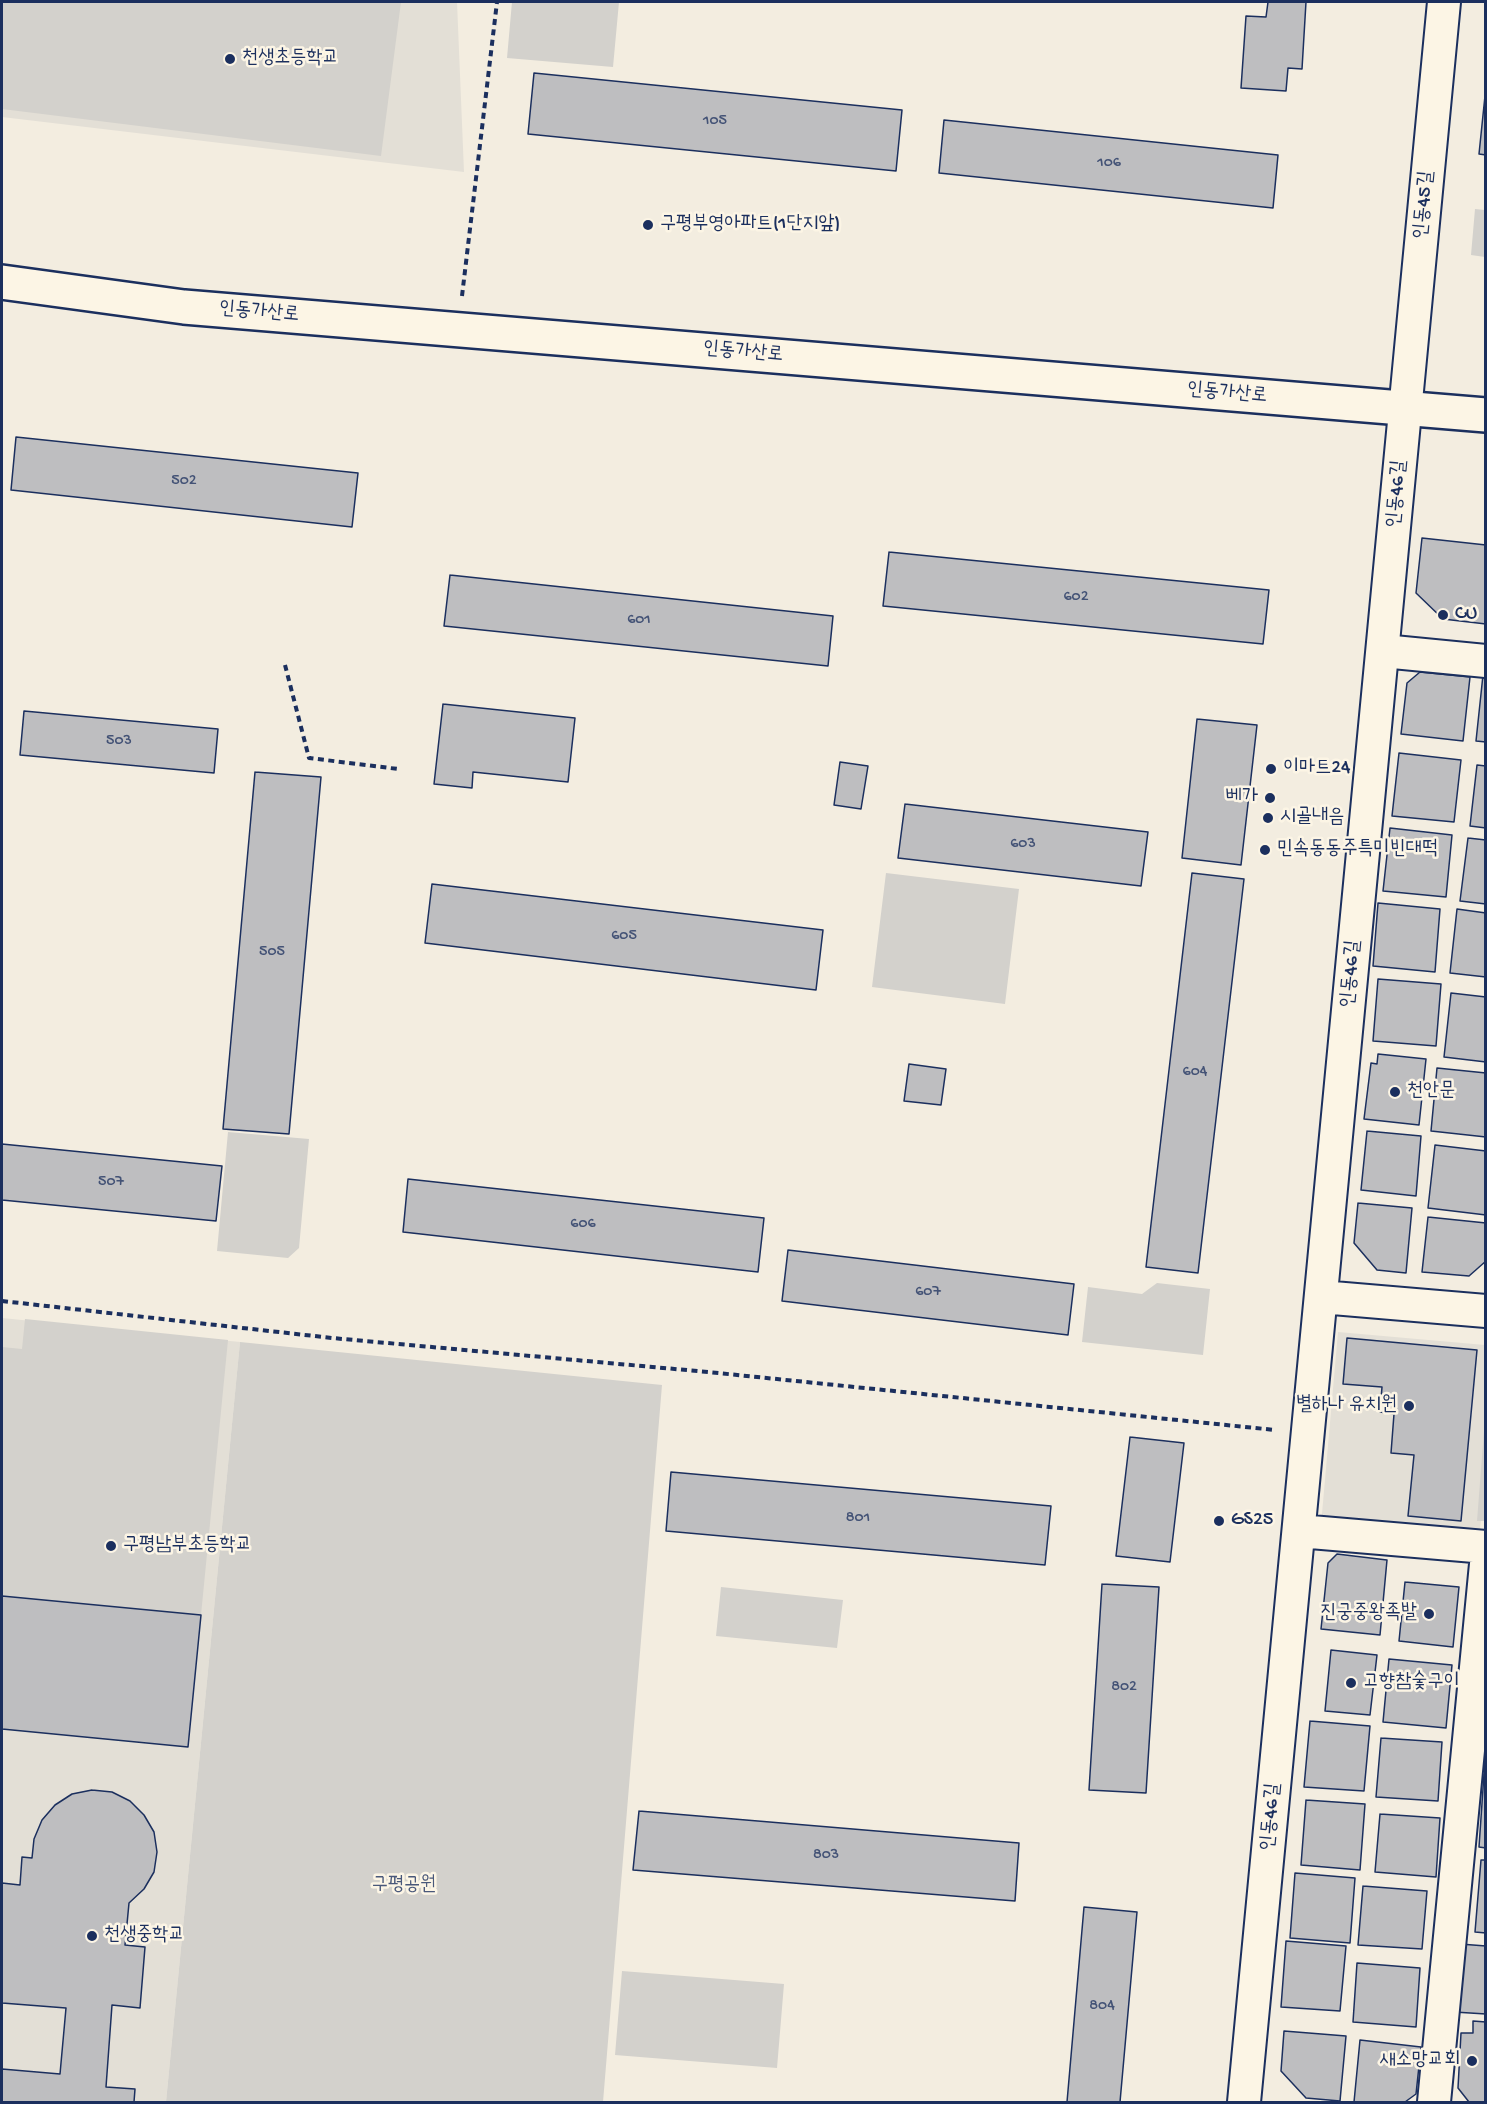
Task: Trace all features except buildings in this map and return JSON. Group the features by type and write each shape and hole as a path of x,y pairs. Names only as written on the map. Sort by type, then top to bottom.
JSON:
{"main road":[{"name":"인동가산로","path":"2,282 184,307 1485,415"}],"street":[{"name":"인동45길","path":"1407,409 1444,2"},
{"name":"인동46길","path":"1245,2103 1407,409"},
{"path":"1383,651 1485,661"},
{"path":"1321,1297 1485,1311"},
{"path":"1299,1531 1485,1547"},
{"path":"1434,2103 1485,1564"}],"path":[{"path":"459,329 496,2"},
{"path":"285,665 309,758 398,769"},
{"path":"2,1301 332,1338 708,1372 1308,1434"}],"shaded area":[{"name":"천생초등학교","path":"2,2 457,2 464,172 2,117"},
{"name":"구평남부초등학교","path":"2,1318 240,1342 166,2102 2,2102"},
{"name":"별하나 유치원","path":"1338,1332 1485,1345 1486,1468 1479,1539 1321,1525"}],"green space":[{"name":"천생초등학교","path":"2,2 401,2 381,156 2,109"},
{"path":"512,2 619,2 613,67 507,58"},
{"path":"1475,209 1485,210 1485,257 1471,255"},
{"path":"886,873 1019,889 1005,1004 872,987"},
{"path":"228,1132 309,1139 299,1248 288,1258 217,1251"},
{"path":"1157,1283 1210,1289 1203,1355 1082,1342 1088,1287 1142,1294"},
{"name":"구평남부초등학교","path":"25,1319 228,1340 201,1615 2,1596 2,1347 22,1349"},
{"name":"구평공원","path":"240,1342 662,1385 603,2102 166,2102"},
{"path":"1485,1418 1485,1521 1477,1521"},
{"path":"721,1587 843,1600 837,1648 716,1636"},
{"path":"622,1971 784,1984 777,2068 615,2055"}],"place":[{"name":"천생초등학교","path":"230,59"},
{"name":"구평부영아파트(1단지앞)","path":"648,225"},
{"name":"CU","path":"1443,615"},
{"name":"이마트24","path":"1271,769"},
{"name":"베가","path":"1270,798"},
{"name":"시골내음","path":"1268,818"},
{"name":"민속동동주특미빈대떡","path":"1265,850"},
{"name":"천안문","path":"1395,1092"},
{"name":"별하나 유치원","path":"1409,1406"},
{"name":"GS25","path":"1219,1521"},
{"name":"구평남부초등학교","path":"111,1546"},
{"name":"진궁중왕족발","path":"1429,1614"},
{"name":"고향참숯구이","path":"1351,1683"},
{"name":"천생중학교","path":"92,1936"},
{"name":"새소망교회","path":"1472,2061"}]}
